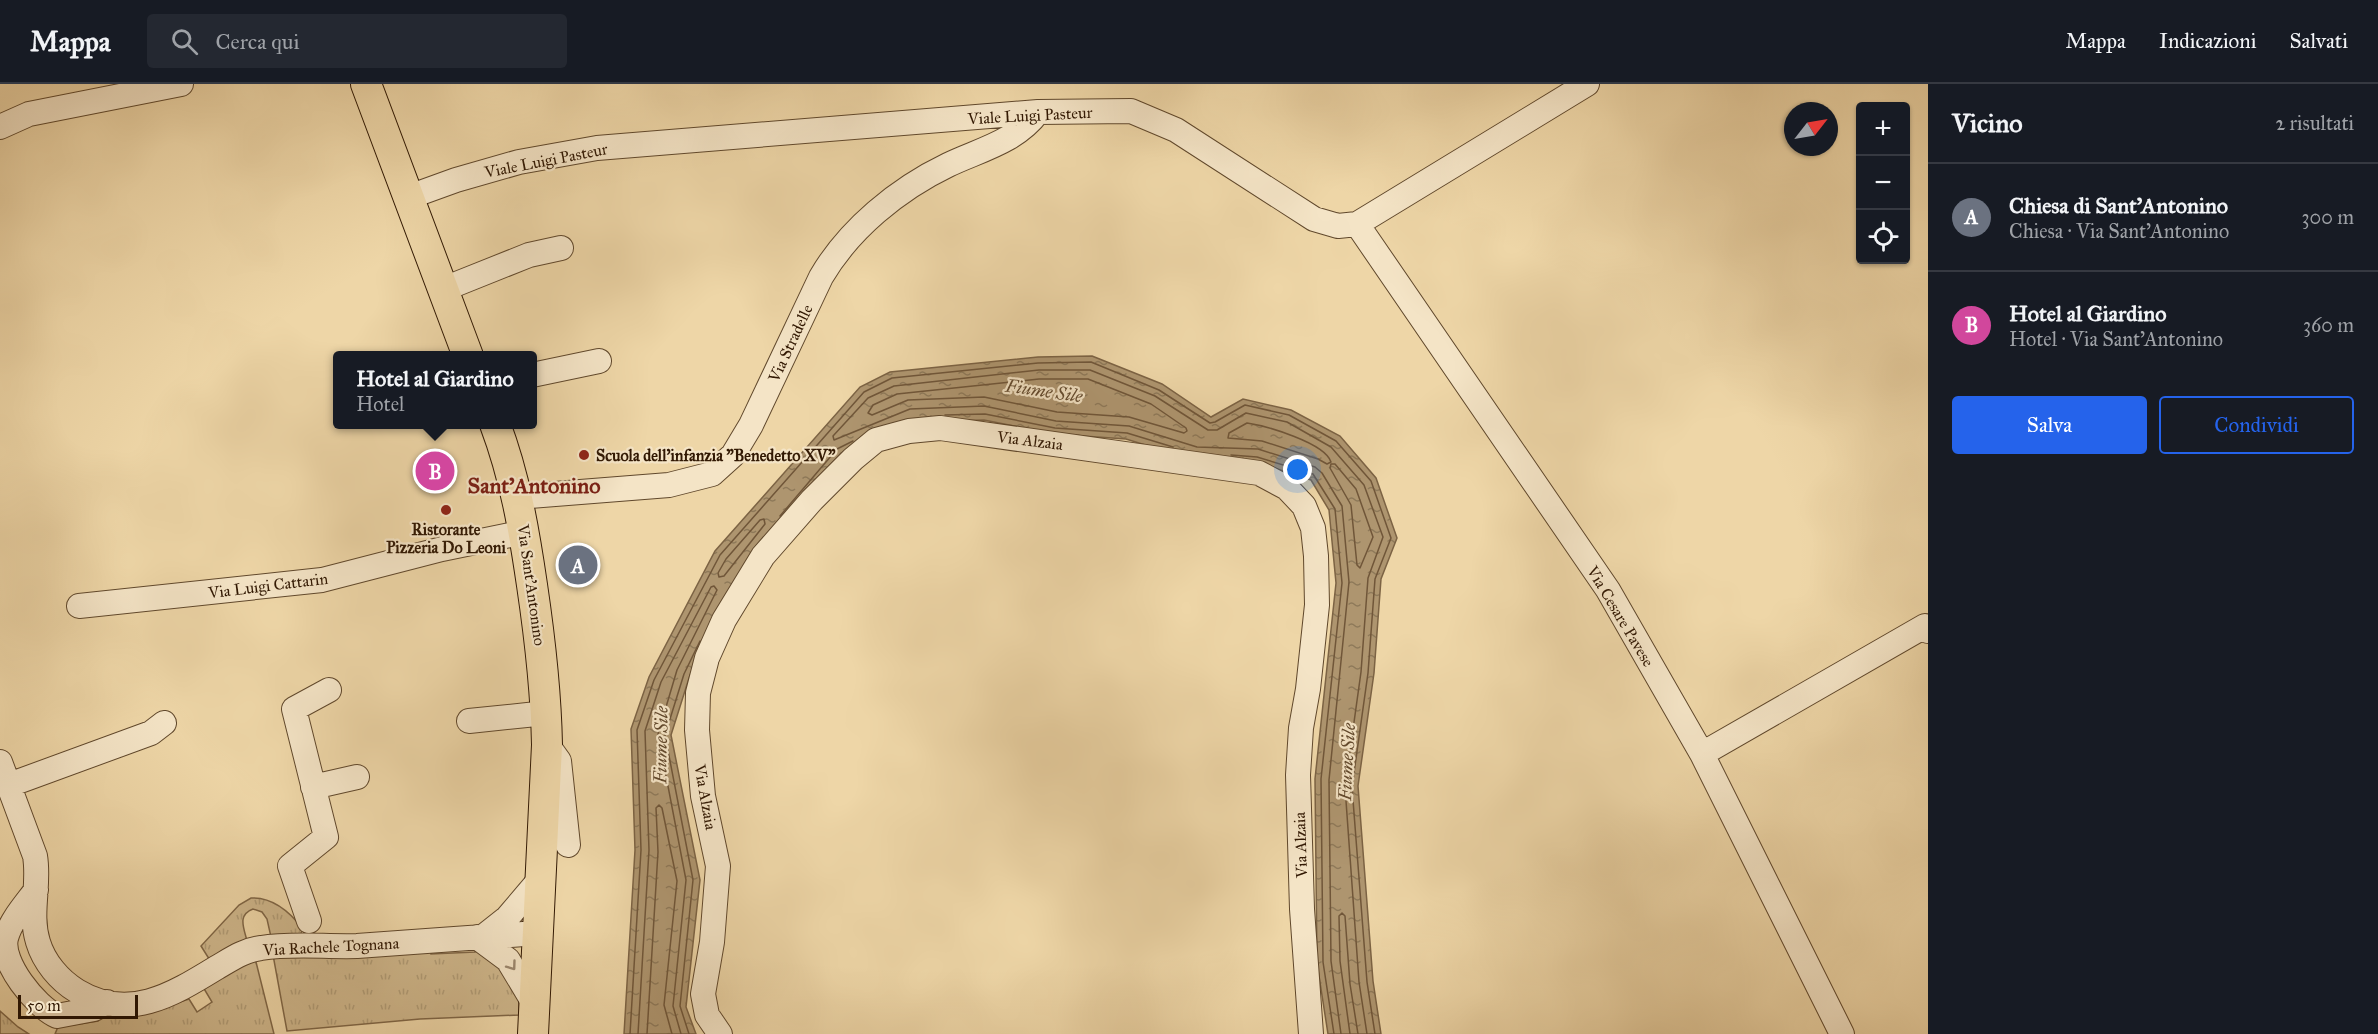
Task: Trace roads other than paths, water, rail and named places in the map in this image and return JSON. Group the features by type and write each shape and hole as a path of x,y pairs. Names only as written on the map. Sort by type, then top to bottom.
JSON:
{"main road":[{"path":"366,84 466,351"},
{"name":"Via Sant'Antonino","path":"497,429 514,479 525,532 542,659 546,713 547,745 534,1019"}],"street":[{"path":"0,127 29,114 178,84"},
{"path":"1357,224 1587,84"},
{"name":"Viale Luigi Pasteur","path":"409,196 499,167 597,148 1038,112 1131,111 1176,130 1314,219 1338,226 1357,224"},
{"name":"Via Stradelle","path":"517,497 669,484 712,474 733,455 751,425 834,254 889,202 947,165 1009,138 1031,122 1038,112"},
{"name":"Via Cesare Pavese","path":"1357,224 1608,590 1702,754 1842,1034"},
{"path":"444,289 529,255 561,248"},
{"path":"537,374 599,361"},
{"name":"Via Alzaia","path":"720,1034 707,1015 703,994 712,942 718,866 704,796 697,730 698,693 707,658 724,620 763,556 853,459 876,440 909,431 940,428 1259,473 1287,488 1304,506 1313,528 1317,605 1301,728 1298,775 1302,909 1311,1034"},
{"name":"Via Luigi Cattarin","path":"79,606 322,580 442,549 525,532"},
{"path":"1702,754 1925,626 1928,631"},
{"path":"309,921 290,866 326,837 294,709 329,690"},
{"path":"469,722 546,713"},
{"path":"9,785 151,732 164,723"},
{"name":"Via Sant'Antonino","path":"547,745 559,761 568,845"},
{"name":"Via Rachele Tognana","path":"0,762 34,856 36,890 34,921 38,942 45,958 57,974 70,986 90,997 107,1002 131,1004 151,1002 178,991 237,956 264,947 356,946 538,933"},
{"path":"314,787 357,777"},
{"path":"534,1019 508,960 480,937 507,918 541,878"},
{"path":"36,890 16,917 5,941 9,959 20,980 35,1000 57,1016 94,1009 107,1002"}],"water":[{"name":"Fiume Sile","path":"1092,356 1162,384 1211,417 1243,399 1291,410 1340,436 1376,478 1397,538 1381,579 1374,673 1358,786 1373,981 1381,1034 1328,1034 1317,963 1315,779 1336,583 1329,510 1311,480 1256,462 1194,460 1126,439 1054,434 984,420 912,422 841,453 802,497 734,585 690,675 671,735 700,880 686,1007 696,1034 624,1034 635,850 631,729 649,677 715,551 860,387 890,372 1038,357"}],"place":[{"name":"Scuola dell'infanzia \"Benedetto XV\"","path":"584,455"},
{"name":"Hotel al Giardino","path":"435,471"},
{"name":"Ristorante Pizzeria Do Leoni","path":"446,510"},
{"name":"Chiesa di Sant'Antonino","path":"578,565"}],"district":[{"name":"Sant'Antonino","path":"534,485"}]}
